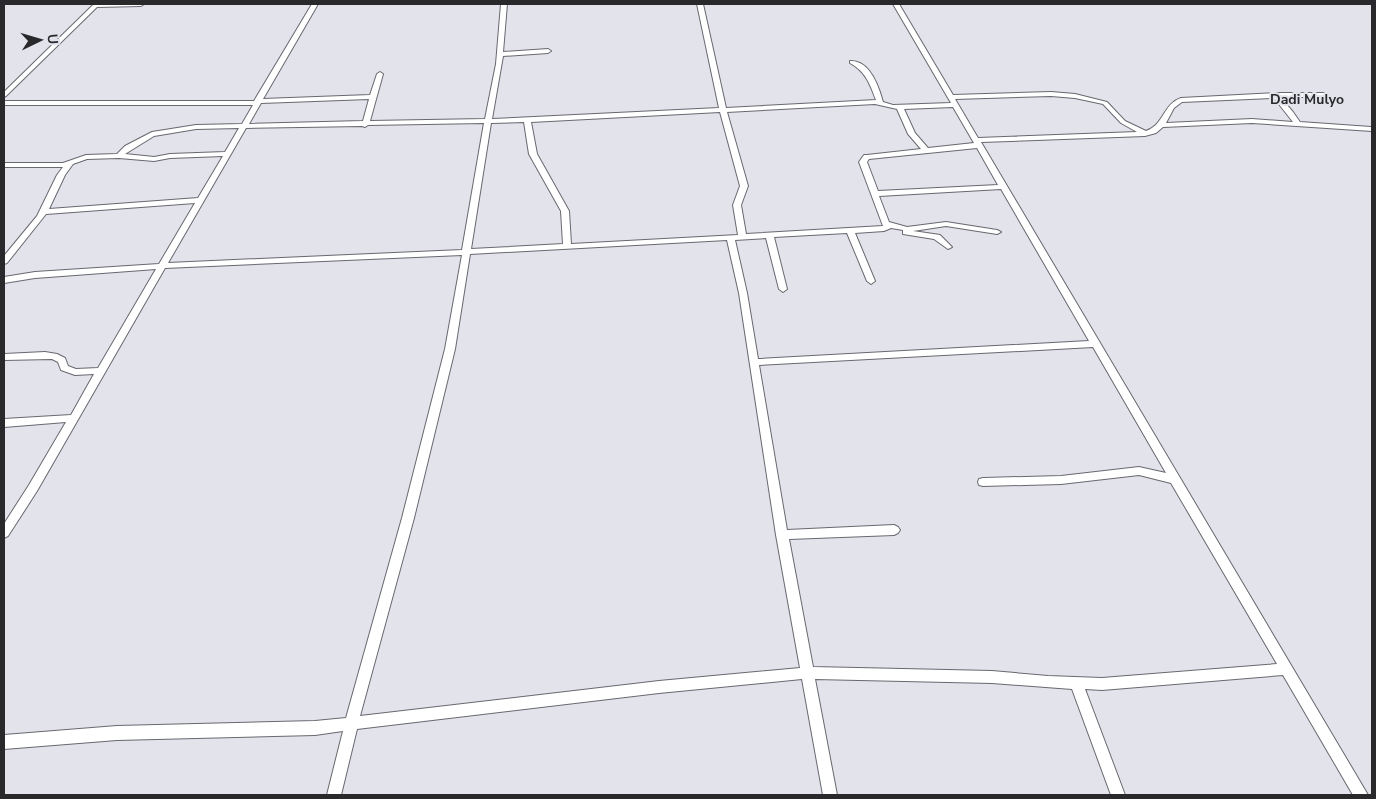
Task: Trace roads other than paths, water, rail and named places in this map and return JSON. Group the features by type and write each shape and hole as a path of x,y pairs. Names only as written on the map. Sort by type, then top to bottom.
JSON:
{"street":[{"path":"4,95 96,4 141,4"},
{"path":"4,533 315,4"},
{"path":"334,795 408,518 456,322 466,252 499,65 504,4"},
{"path":"700,4 707,26 718,89 744,186 737,205 737,237 754,362 782,535 830,795"},
{"path":"897,6 1361,795"},
{"path":"500,54 548,51"},
{"path":"852,62 862,66 869,74 880,102"},
{"path":"365,125 380,74"},
{"path":"119,156 128,148 152,134 178,132 196,127 488,122 880,102 888,106 900,107 1051,94 1075,96 1108,104 1123,122 1145,134"},
{"path":"4,280 35,275 161,266 466,252 884,229 887,227 863,162 867,156 978,143 1145,134 1154,131 1162,124 1171,105 1180,100 1324,94"},
{"path":"1275,95 1292,113 1297,123"},
{"path":"4,103 257,102 374,97"},
{"path":"900,107 912,134 926,150"},
{"path":"527,120 533,154 565,211 567,246"},
{"path":"1162,124 1252,120 1371,129"},
{"path":"4,165 59,165 86,157 119,156 154,159 170,156 227,154"},
{"path":"4,261 36,224 44,212 60,175 70,163"},
{"path":"874,194 1004,187"},
{"path":"44,212 200,200"},
{"path":"886,224 907,229 946,224 997,232"},
{"path":"896,227 905,232 937,237 948,247"},
{"path":"850,231 871,281"},
{"path":"770,236 783,289"},
{"path":"754,362 1095,344"},
{"path":"4,357 54,356 62,360 64,368 68,371 100,371"},
{"path":"4,423 73,418"},
{"path":"983,482 1061,480 1139,471 1174,479"},
{"path":"782,535 894,530"},
{"path":"4,742 117,733 282,730 352,725 660,687 808,673 992,677 1076,683 1123,683 1286,668"},
{"path":"1076,683 1118,795"}],"district":[{"name":"Dadi Mulyo","path":"1307,99"}]}
